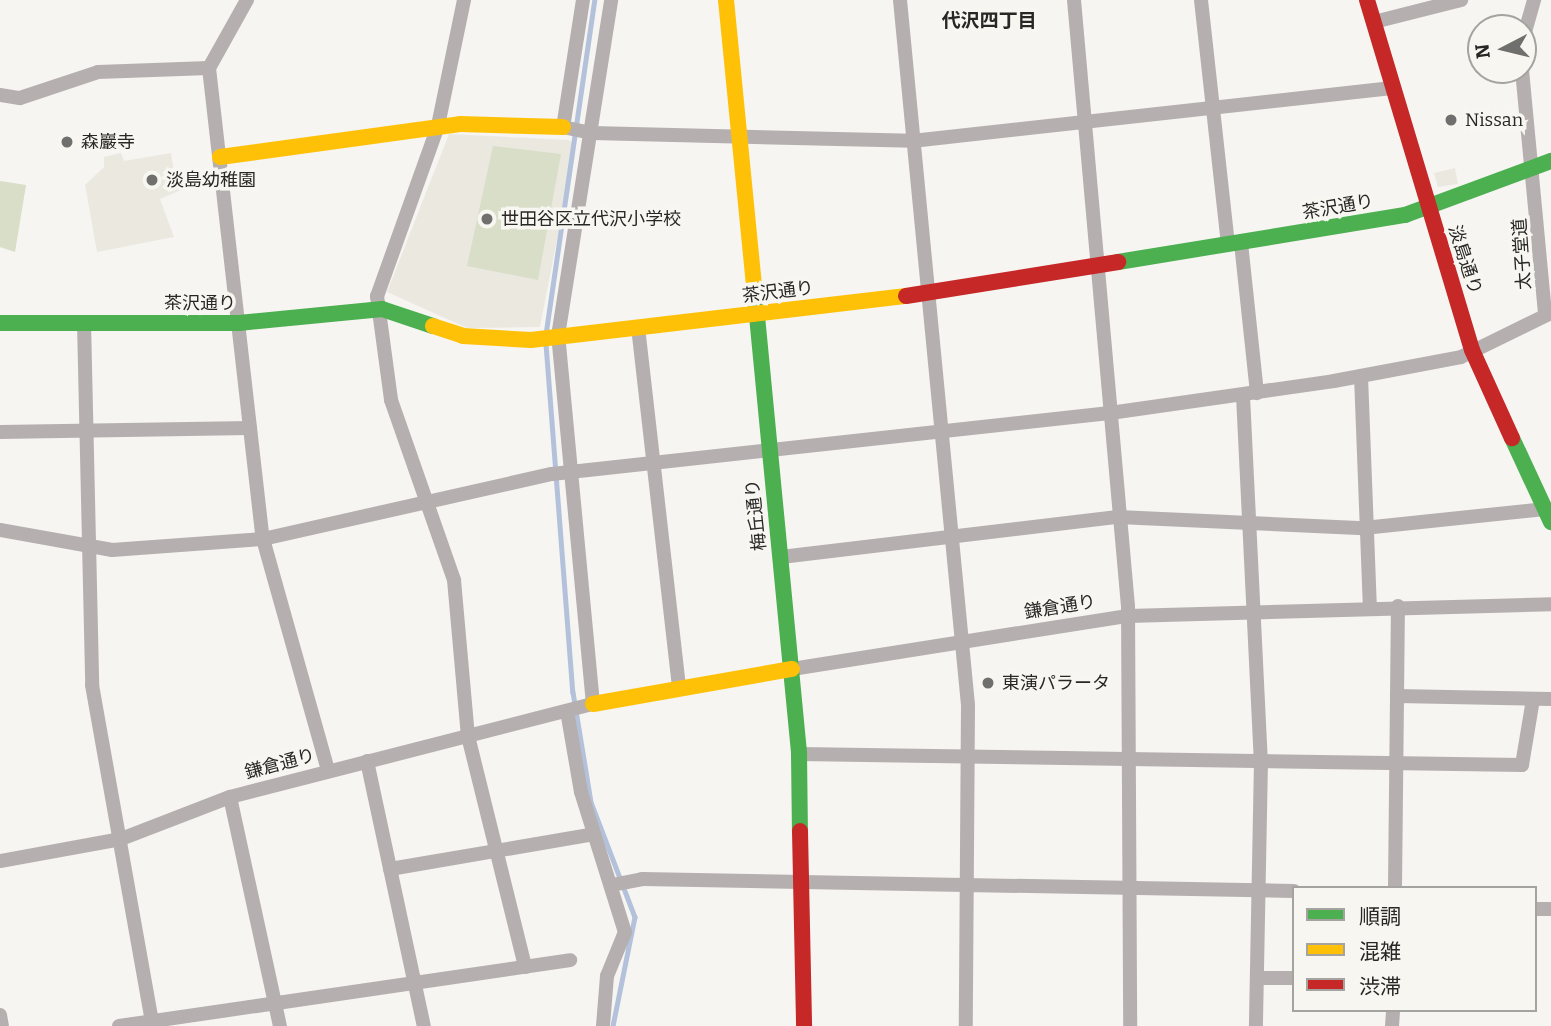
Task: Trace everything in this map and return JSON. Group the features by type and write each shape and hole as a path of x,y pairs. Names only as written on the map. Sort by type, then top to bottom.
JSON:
{"street":[{"path":"247,0 209,68 263,539 328,771"},
{"path":"464,0 438,126 377,296 382,309 391,400 423,504 454,580 468,736 525,967"},
{"path":"583,0 579,130 552,337 570,472 578,708 594,834 621,883 625,932 614,954 603,1026"},
{"path":"579,130 611,0"},
{"name":"梅丘通り","path":"726,0 754,314 781,557 799,754 804,881 804,1026"},
{"path":"900,0 962,641 969,757 966,1026"},
{"path":"1074,0 1128,616 1133,759 1130,1026"},
{"path":"1201,0 1213,110 1235,244 1250,394 1248,523 1261,761 1256,1026"},
{"name":"淡島通り","path":"1367,0 1472,350 1548,516"},
{"path":"1374,22 1461,0"},
{"path":"0,95 20,98 98,72 209,68"},
{"name":"太子堂道","path":"0,530 86,548 263,539 552,474 1110,413 1361,376 1472,350 1548,314 1540,218 1529,170 1523,84"},
{"path":"220,157 438,126 738,138 912,141 1213,110 1392,88"},
{"name":"茶沢通り","path":"0,323 239,323 382,309 463,336 552,337 927,295 1235,244 1428,209 1551,161"},
{"path":"84,322 86,548 92,692 121,838 152,1022"},
{"path":"638,327 679,688"},
{"path":"1361,376 1364,528 1370,608"},
{"path":"0,432 250,428"},
{"path":"781,557 1118,517 1364,528 1548,516"},
{"name":"鎌倉通り","path":"0,862 121,838 230,797 578,708 792,669 1128,616 1252,616 1398,606 1551,604"},
{"path":"1395,886 1398,606"},
{"path":"1397,696 1551,699"},
{"path":"799,754 1522,765 1533,699"},
{"path":"367,761 424,1026"},
{"path":"230,797 280,1026"},
{"path":"390,869 496,853 594,834"},
{"path":"621,883 804,881 1131,885 1292,891"},
{"path":"119,1026 275,1000 570,960"},
{"path":"1258,978 1292,978"},
{"path":"0,1015 2,1026"}],"shaded area":[{"name":"世田谷区立代沢小学校","path":"449,134 569,140 575,147 540,327 467,328 387,292"},
{"path":"121,153 124,161 171,153 174,171 183,171 188,187 160,199 174,237 97,252 85,185 104,167 104,157"},
{"path":"1455,168 1458,184 1438,187 1434,173"}],"green space":[{"path":"493,146 561,154 538,280 467,266"},
{"path":"0,181 26,185 15,252 0,247"}],"waterway":[{"path":"546,331 594,0"},
{"path":"546,344 573,692 591,802 635,917 613,1026"}],"traffic: fast":[{"path":"1118,262 1405,215 1551,161"},
{"path":"754,285 799,754 800,831"},
{"path":"0,323 239,323 382,309 433,326"},
{"path":"1512,438 1551,522"}],"traffic: slow":[{"path":"726,0 754,285"},
{"path":"220,157 460,124 563,127"},
{"path":"433,326 463,336 531,340 906,296"},
{"path":"593,704 792,669"}],"traffic: jam":[{"path":"1367,0 1472,350 1512,438"},
{"path":"906,296 1118,262"},
{"path":"800,831 804,1026"}],"place":[{"name":"Nissan","path":"1451,120"},
{"name":"森巖寺","path":"67,142"},
{"name":"淡島幼稚園","path":"152,180"},
{"name":"世田谷区立代沢小学校","path":"487,219"},
{"name":"東演パラータ","path":"988,683"}],"district":[{"name":"代沢四丁目","path":"989,21"}]}
